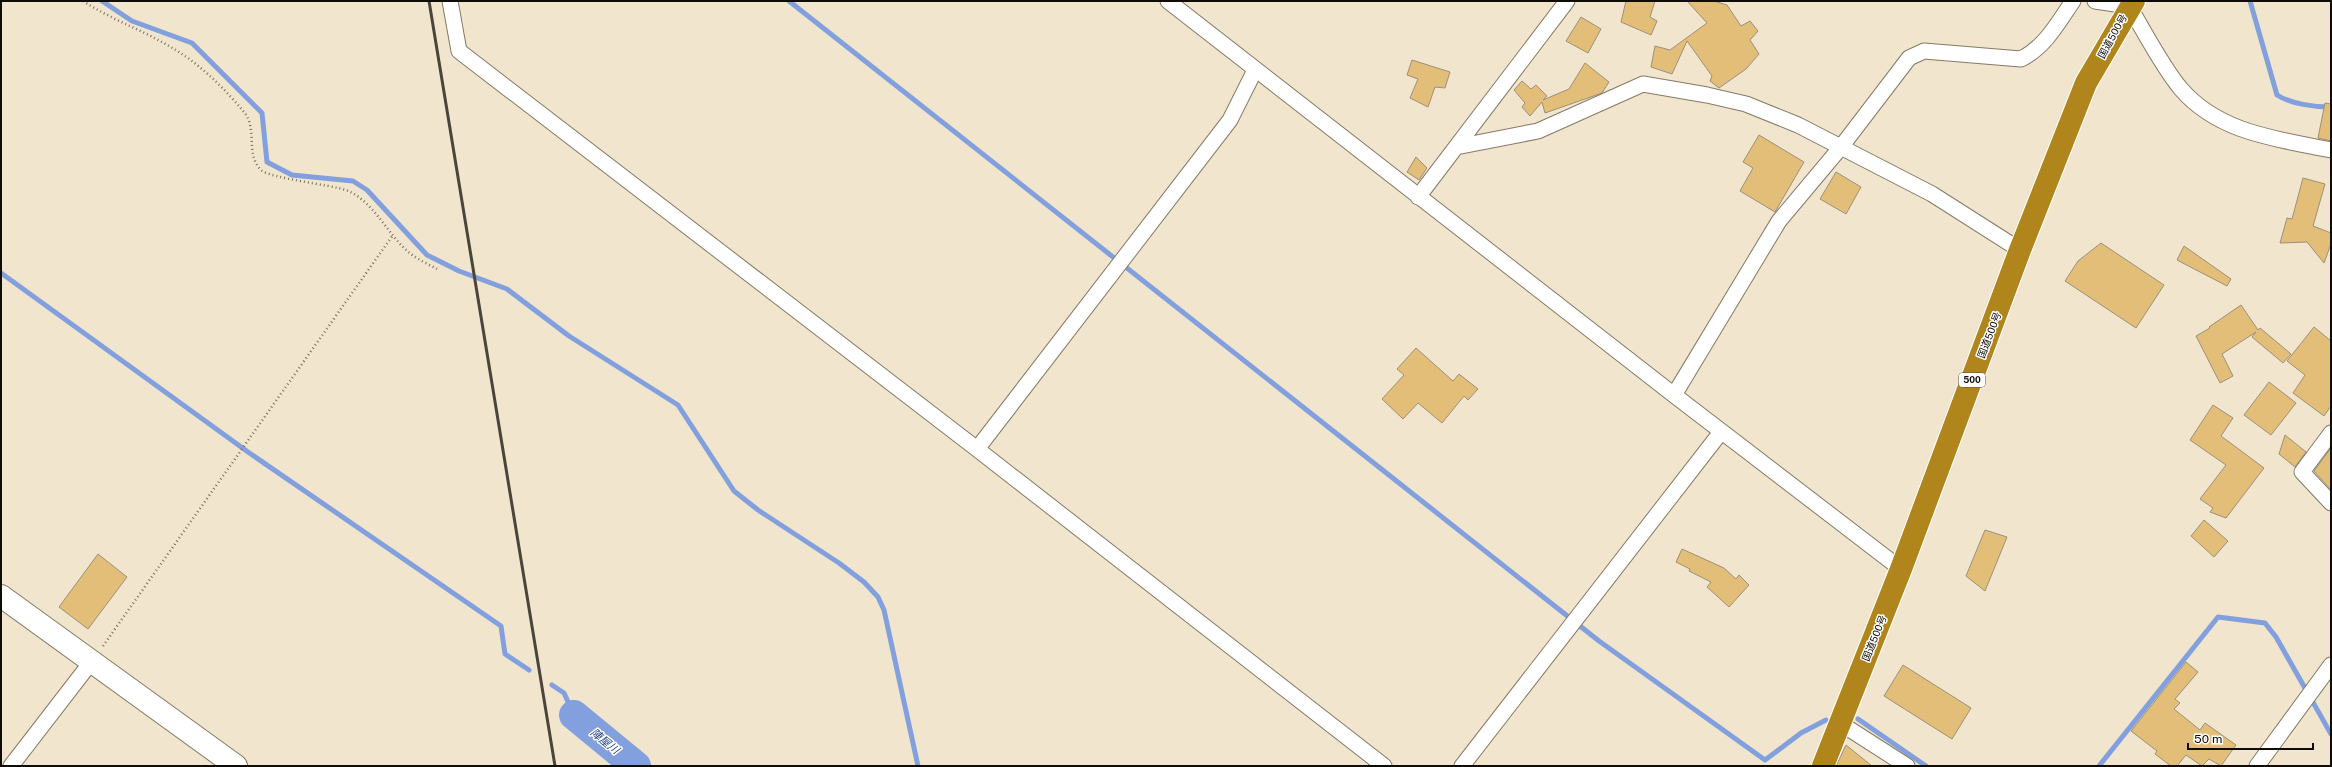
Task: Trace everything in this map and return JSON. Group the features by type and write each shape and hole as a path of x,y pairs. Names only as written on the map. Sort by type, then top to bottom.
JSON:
{"highway":[{"name":"国道500号","path":"1823,766 1901,569 2020,250 2086,83 2130,3"}],"street":[{"path":"450,1 459,51 977,449 1384,766"},
{"path":"1168,1 1674,396 1901,569"},
{"path":"1418,197 1567,1"},
{"path":"1674,396 1779,221 1841,147 1909,58 1924,51 2021,59 2030,54 2048,38 2073,1"},
{"path":"2095,1 2130,3 2180,88 2210,115 2248,133 2331,150"},
{"path":"977,449 1230,120 1255,70"},
{"path":"1456,147 1538,130 1643,84 1707,95 1746,104 1798,125 1932,194 2020,250"},
{"path":"1462,766 1721,432"},
{"path":"2331,433 2302,472 2331,503"},
{"path":"1,596 236,766"},
{"path":"11,766 92,662"},
{"path":"2257,766 2331,665"},
{"path":"1840,723 1907,766"}],"path":[{"path":"83,1 103,14 174,48 194,62 248,116 252,136 252,160 262,172 346,190 360,198 406,250 439,270"},
{"path":"92,662 393,235"}],"building":[{"path":"1626,1 1655,1 1650,17 1657,21 1651,35 1621,22"},
{"path":"1687,1 1714,1 1727,5 1741,26 1750,21 1758,31 1750,40 1759,54 1746,69 1719,88 1710,81 1712,76 1687,41 1672,74 1651,67 1655,46 1670,50 1707,23"},
{"path":"1581,17 1601,29 1588,53 1566,41"},
{"path":"1412,60 1450,72 1445,88 1435,87 1428,107 1410,98 1418,79 1407,75"},
{"path":"1585,63 1609,82 1602,93 1545,113 1542,102 1530,116 1522,107 1525,103 1514,90 1522,81 1531,89 1536,85 1547,96 1543,100 1569,89"},
{"path":"2325,103 2331,104 2331,141 2318,138"},
{"path":"1759,135 1804,162 1775,212 1740,191 1753,168 1743,162"},
{"path":"1416,157 1427,168 1419,180 1407,172"},
{"path":"1836,172 1861,187 1846,214 1820,199"},
{"path":"2303,178 2325,184 2313,226 2331,233 2331,244 2324,263 2307,242 2280,243 2287,218 2292,219"},
{"path":"2101,243 2164,285 2136,328 2065,281 2078,261"},
{"path":"2184,246 2231,279 2227,286 2177,260"},
{"path":"2241,305 2258,330 2260,328 2291,354 2283,363 2252,337 2256,332 2222,354 2233,376 2220,383 2196,336 2210,328 2209,327"},
{"path":"2314,327 2331,341 2331,406 2324,416 2293,393 2305,375 2287,361"},
{"path":"1416,348 1453,381 1459,374 1478,389 1468,400 1464,396 1442,423 1418,403 1403,419 1382,399 1404,375 1397,369"},
{"path":"2269,382 2296,403 2271,435 2244,415"},
{"path":"2213,405 2233,418 2221,436 2264,468 2226,518 2210,512 2213,508 2200,499 2226,465 2190,440"},
{"path":"2285,435 2306,452 2295,467 2279,454"},
{"path":"2331,448 2331,490 2314,471"},
{"path":"2204,520 2228,541 2214,557 2191,536"},
{"path":"1985,530 2007,537 1985,591 1966,576"},
{"path":"1682,549 1724,568 1736,579 1739,575 1749,585 1729,607 1707,587 1711,582 1689,571 1690,569 1676,562"},
{"path":"98,554 127,577 88,629 59,607"},
{"path":"2186,662 2198,672 2175,699 2180,703 2174,709 2200,730 2205,723 2236,745 2221,766 2209,759 2202,766 2186,755 2177,766 2171,766 2155,754 2157,751 2131,731"},
{"path":"1903,665 1971,708 1952,739 1884,696"},
{"path":"1846,745 1872,766 1836,766"}],"waterway":[{"path":"102,1 132,21 192,43 262,113 267,162 292,175 353,181 367,190 427,255 459,271 507,289 569,336 678,405 734,491 758,510 839,563 864,582 878,597 884,610 918,766"},
{"path":"789,1 1599,641 1765,760 1801,733 1826,720"},
{"path":"2250,1 2277,95 2289,101 2331,107"},
{"path":"1,273 248,452 501,626 505,654 529,670"},
{"path":"2099,766 2218,617 2265,623 2276,637 2331,734"},
{"path":"552,685 564,693 574,715"},
{"name":"陣屋川","path":"574,715 636,766"},
{"path":"1858,719 1926,766"}],"railway":[{"path":"429,1 555,766"}]}
